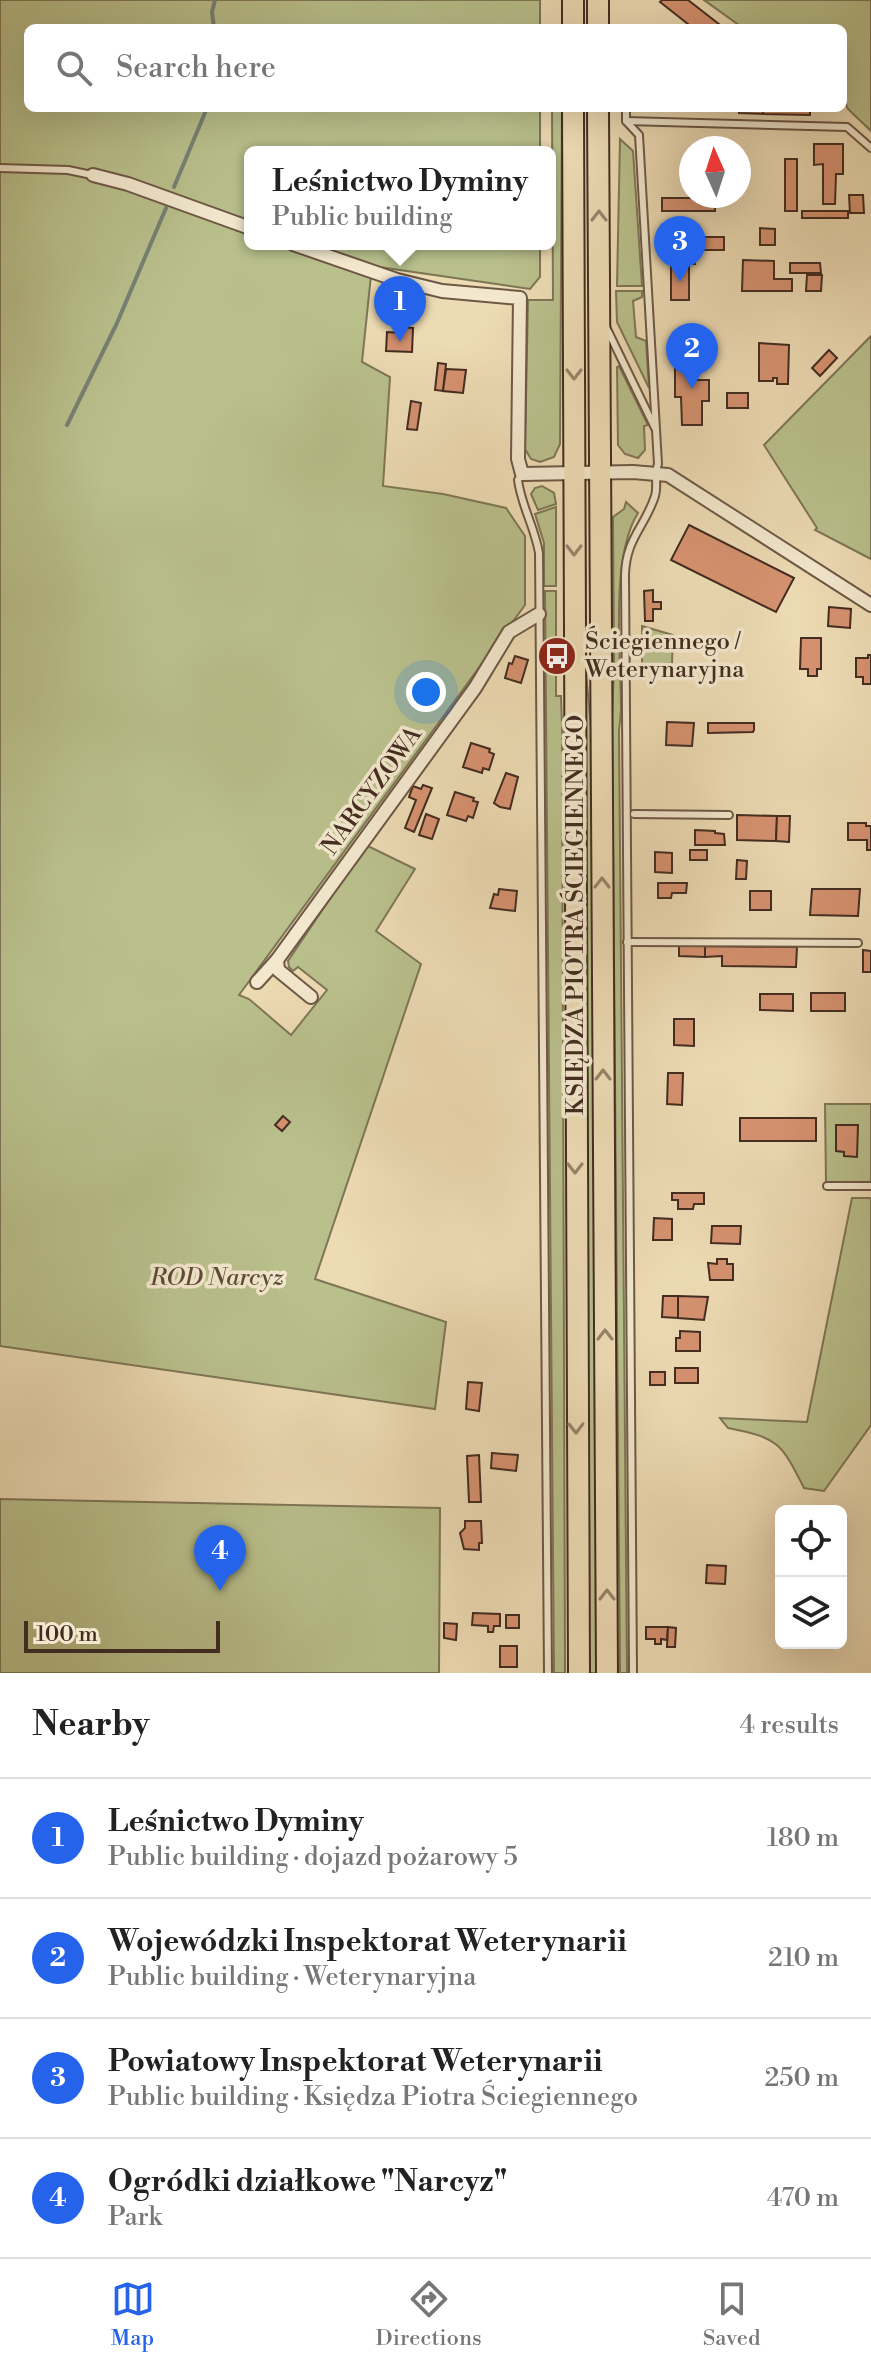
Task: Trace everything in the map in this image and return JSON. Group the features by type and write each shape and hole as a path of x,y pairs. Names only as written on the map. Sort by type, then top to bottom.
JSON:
{"main road":[{"path":"573,0 573,24"},
{"path":"598,0 598,24"},
{"name":"KSIĘDZA PIOTRA ŚCIEGIENNEGO","path":"573,112 579,1673"},
{"name":"KSIĘDZA PIOTRA ŚCIEGIENNEGO","path":"598,112 607,1673"}],"street":[{"path":"93,175 128,184 244,226"},
{"path":"310,250 397,280 442,291 520,298 518,459 522,474 599,471 668,475 871,605"},
{"name":"NARCYZOWA","path":"257,982 277,960 475,688 509,632 539,614"},
{"path":"277,960 278,970 311,997"}],"lane":[{"path":"626,112 626,121 639,135 658,464 655,495 630,541 625,560 633,1673"},
{"path":"626,121 847,127 871,148"},
{"path":"0,168 68,170 93,175"},
{"path":"599,311 657,431"},
{"path":"522,474 518,480 519,492 536,535 539,553 548,1673"},
{"path":"634,814 729,815"},
{"path":"627,942 858,943"},
{"path":"827,1186 871,1186"}],"green space":[{"name":"ROD Narcyz","path":"0,0 540,0 540,24 24,24 24,112 540,112 540,146 244,146 244,250 540,250 540,277 530,289 372,266 362,362 390,377 383,486 443,494 506,508 525,536 525,605 239,995 249,999 291,1035 327,990 298,967 293,971 288,961 366,845 415,869 376,931 421,964 315,1279 446,1322 435,1409 0,1346"},
{"path":"704,0 871,0 871,131 847,107 847,24 737,24"},
{"path":"552,112 562,112 560,444 554,457 540,462 531,459 525,449 528,300 553,300 556,146 552,146"},
{"path":"620,139 633,151 642,286 617,286"},
{"path":"616,291 642,291 642,297 633,301 636,337 646,341 649,388 617,322"},
{"path":"871,336 871,559 815,530 817,528 764,445"},
{"path":"619,366 648,425 644,426 645,450 638,458 625,454 618,445"},
{"path":"542,486 554,493 556,504 538,510 531,494 535,488"},
{"path":"626,502 638,513 629,532 624,555 619,608 627,1673 620,1673 613,517 624,509"},
{"path":"556,507 556,586 544,586 544,543 535,514"},
{"path":"585,513 586,672 592,738 600,1673 587,1673"},
{"path":"545,591 556,591 556,696 561,696 562,726 565,1673 554,1673"},
{"path":"642,626 673,635 672,663 642,664"},
{"path":"825,1104 871,1104 871,1182 826,1183"},
{"path":"852,1198 871,1198 871,1425 824,1491 804,1488 790,1461 776,1445 758,1435 728,1428 720,1418 807,1422"},
{"path":"0,1499 440,1508 439,1673 0,1673"}],"building":[{"path":"688,0 719,24 688,24 660,2"},
{"path":"763,112 810,112 810,115"},
{"path":"814,144 843,144 843,174 836,174 835,204 823,204 823,164 814,165"},
{"path":"785,159 797,159 797,211 785,211"},
{"path":"849,195 863,195 864,213 850,213"},
{"path":"662,198 679,198 679,208 715,208 715,211 662,211"},
{"path":"802,211 848,211 848,218 802,218"},
{"path":"760,228 775,229 775,245 760,245"},
{"path":"676,237 724,237 724,250 699,250 699,255 695,255 695,264 679,264"},
{"path":"743,260 774,261 774,279 792,279 792,291 742,291"},
{"path":"790,263 820,263 821,273 790,273"},
{"path":"671,264 689,264 689,300 671,300"},
{"path":"807,275 822,275 821,291 806,291"},
{"path":"402,327 413,328 412,352 386,351 387,332 402,333"},
{"path":"676,334 697,334 697,341 673,341"},
{"path":"675,341 697,341 697,380 709,380 709,401 702,401 702,425 682,425 681,397 675,397"},
{"path":"759,343 789,345 788,384 777,384 777,378 759,381"},
{"path":"829,350 837,358 820,376 812,368"},
{"path":"438,363 446,364 443,391 435,390"},
{"path":"446,369 466,370 463,393 443,391"},
{"path":"727,393 748,393 748,408 727,408"},
{"path":"411,401 421,403 417,430 407,429"},
{"path":"689,525 794,578 776,612 671,560"},
{"path":"653,590 653,602 661,602 661,609 653,609 653,621 645,621 644,591"},
{"path":"829,607 851,609 850,628 828,626"},
{"path":"801,638 821,638 821,669 817,669 817,676 808,676 808,669 800,669"},
{"path":"871,655 871,684 863,684 863,677 856,677 856,658 868,658"},
{"path":"515,656 528,660 521,683 505,678 509,663 512,664"},
{"path":"667,722 694,723 692,746 666,745"},
{"path":"708,723 754,723 754,730 708,733"},
{"path":"471,743 490,749 489,752 494,754 489,770 483,768 482,773 463,767"},
{"path":"506,773 518,777 510,809 494,803"},
{"path":"423,785 432,788 414,832 405,828 416,800 409,797 413,786 421,789"},
{"path":"455,792 478,802 473,818 468,816 466,821 447,815"},
{"path":"426,814 439,819 432,839 419,835"},
{"path":"737,815 777,816 776,841 737,840"},
{"path":"777,816 790,816 789,842 776,841"},
{"path":"848,823 871,826 871,850 867,850 867,840 848,840"},
{"path":"695,830 724,834 725,845 695,845"},
{"path":"690,850 707,850 707,860 690,860"},
{"path":"655,852 672,853 672,873 655,872"},
{"path":"737,860 747,861 746,879 736,879"},
{"path":"658,883 687,883 686,893 672,893 671,898 658,898"},
{"path":"499,889 517,891 515,911 490,908"},
{"path":"812,889 860,889 858,916 810,915"},
{"path":"750,891 771,891 771,910 750,910"},
{"path":"679,946 705,946 705,957 679,956"},
{"path":"705,946 797,947 796,967 722,966 722,956 705,957"},
{"path":"863,950 871,951 871,972 863,972"},
{"path":"811,993 845,993 845,1011 811,1011"},
{"path":"760,994 793,994 793,1011 760,1010"},
{"path":"674,1019 694,1019 694,1046 674,1045"},
{"path":"668,1073 683,1073 682,1105 667,1104"},
{"path":"283,1116 290,1122 282,1131 275,1125"},
{"path":"740,1118 816,1118 816,1141 740,1141"},
{"path":"836,1125 858,1125 857,1157 844,1156 844,1152 836,1151"},
{"path":"672,1193 704,1193 704,1204 694,1204 693,1209 678,1209 678,1200 672,1200"},
{"path":"654,1218 672,1219 672,1240 653,1240"},
{"path":"712,1226 741,1226 740,1244 711,1243"},
{"path":"717,1259 727,1259 727,1264 733,1264 733,1280 710,1280 708,1263 717,1264"},
{"path":"663,1296 678,1296 678,1318 662,1317"},
{"path":"678,1296 708,1297 704,1320 678,1318"},
{"path":"680,1331 700,1332 700,1351 676,1351 676,1338 680,1338"},
{"path":"675,1368 698,1368 698,1383 675,1383"},
{"path":"650,1372 665,1372 665,1385 650,1385"},
{"path":"468,1382 482,1383 479,1411 466,1409"},
{"path":"492,1453 518,1455 516,1471 491,1468"},
{"path":"479,1455 481,1502 469,1502 467,1456"},
{"path":"465,1521 481,1521 482,1543 479,1543 479,1550 464,1549 460,1533 465,1528"},
{"path":"707,1565 726,1566 725,1584 706,1583"},
{"path":"473,1613 500,1614 500,1626 494,1626 493,1632 488,1632 488,1626 472,1625"},
{"path":"506,1615 519,1615 519,1628 506,1628"},
{"path":"444,1623 457,1624 456,1640 444,1638"},
{"path":"646,1627 668,1627 667,1640 661,1639 661,1644 655,1644 655,1639 646,1639"},
{"path":"668,1627 676,1628 675,1647 667,1647"},
{"path":"500,1646 517,1646 517,1667 500,1667"}],"waterway":[{"path":"214,24 215,0"},
{"path":"174,187 205,112"},
{"path":"67,425 117,323 166,208"}],"place":[{"name":"Powiatowy Inspektorat Weterynarii","path":"680,282"},
{"name":"Leśnictwo Dyminy","path":"400,342"},
{"name":"Wojewódzki Inspektorat Weterynarii","path":"692,389"},
{"name":"Ściegiennego / Weterynaryjna","path":"557,656"},
{"name":"Ogródki działkowe \"Narcyz\"","path":"220,1591"}]}
